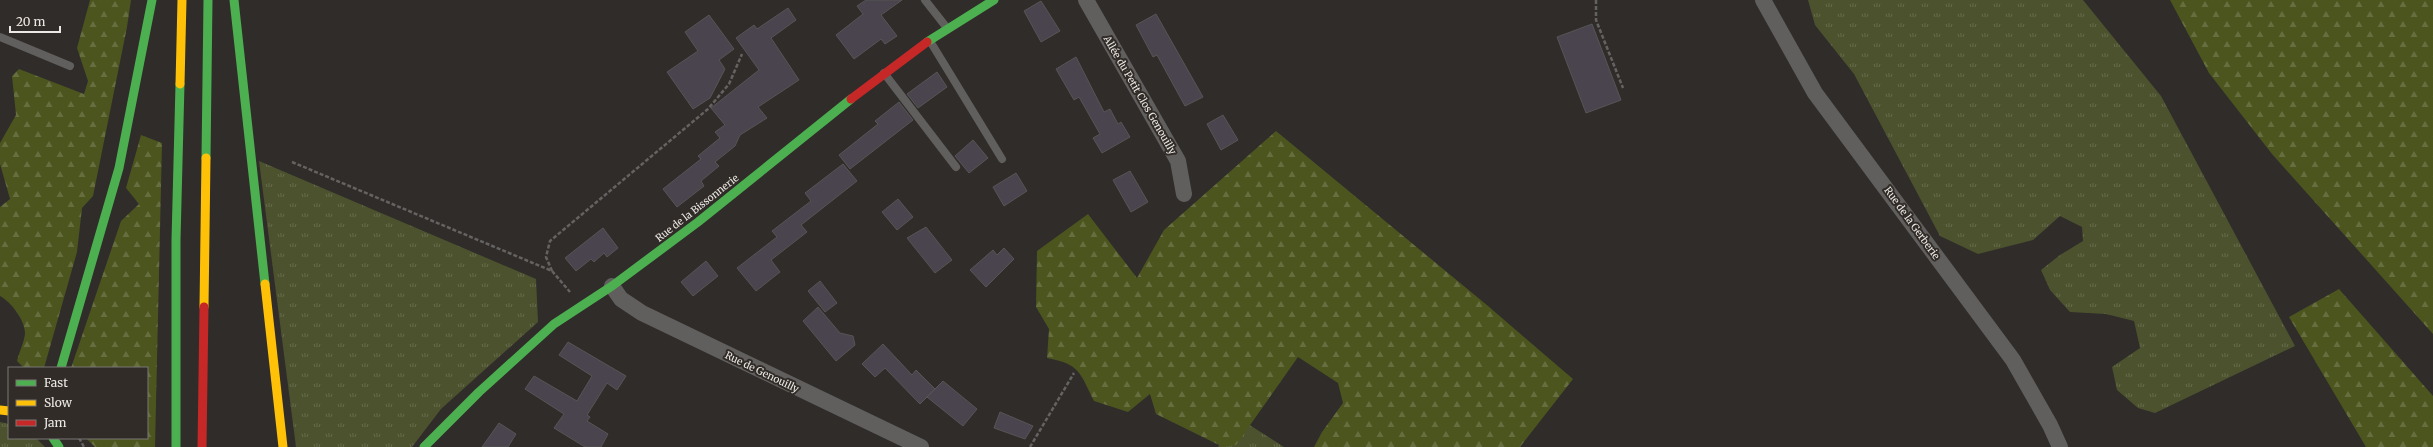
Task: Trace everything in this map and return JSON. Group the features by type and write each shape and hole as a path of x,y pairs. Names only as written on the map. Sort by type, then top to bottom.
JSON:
{"main road":[{"path":"61,367 119,168 152,0"},
{"path":"176,447 176,240 182,0"},
{"path":"202,447 208,0"},
{"path":"234,0 283,447"},
{"name":"Rue de la Bissonnerie","path":"424,447 474,397 554,324 612,286 698,222 883,73 929,40 994,0"}],"street":[{"name":"Allée du Petit Clos Genouilly","path":"1086,0 1178,161 1184,194"},
{"name":"Rue de la Gerberie","path":"1763,0 1815,93 2013,360 2050,425 2060,447"},
{"name":"Rue de Genouilly","path":"612,286 621,299 642,313 921,447"}],"lane":[{"path":"925,0 948,29"},
{"path":"0,37 70,66"},
{"path":"929,40 1002,158"},
{"path":"883,73 956,167"}],"path":[{"path":"1596,0 1596,20 1623,88"},
{"path":"583,305 552,271 546,257 550,241 708,109 729,84 742,54"},
{"path":"292,162 552,271"},
{"path":"1030,447 1074,373"}],"green space":[{"path":"90,0 131,0 127,27 93,196 82,208 77,252 44,367 23,367 17,361 24,339 24,327 20,316 8,302 0,296 0,207 10,199 0,164 0,143 16,115 12,76 19,69 84,94 88,81 77,48"},
{"path":"1808,0 2083,0 2161,96 2295,346 2155,413 2138,408 2117,390 2112,367 2140,348 2134,321 2106,314 2070,312 2050,290 2041,270 2060,255 2083,241 2082,227 2060,216 2033,240 1978,254 1940,236 1854,74 1815,25"},
{"path":"2170,0 2433,0 2433,334 2272,154 2209,73"},
{"path":"1276,131 1488,306 1573,379 1520,447 1314,447 1322,432 1343,403 1338,383 1298,357 1236,445 1223,447 1156,414 1150,394 1128,412 1094,401 1078,371 1066,363 1047,358 1049,329 1036,307 1037,251 1088,214 1137,278 1164,230"},
{"path":"141,135 162,143 155,447 95,447 87,439 148,439 148,367 71,367 121,221 139,204 126,188"},
{"path":"259,161 536,279 538,322 441,409 412,447 296,447"},
{"path":"2339,289 2433,396 2433,447 2366,447 2289,317"},
{"path":"1237,417 1284,447 1218,447"},
{"path":"0,422 8,424 8,439 37,439 45,447 0,447"}],"building":[{"path":"866,0 902,0 881,15 897,36 885,44 881,39 854,59 836,35 863,14 857,6"},
{"path":"1041,1 1060,31 1041,42 1024,11"},
{"path":"788,8 796,20 771,38 799,80 758,107 767,118 740,135 735,146 715,162 719,166 701,181 704,186 677,207 663,189 701,159 698,156 720,138 715,132 725,125 711,108 759,70 736,38 754,25 757,29"},
{"path":"1156,14 1203,97 1185,106 1157,55 1153,57 1136,25"},
{"path":"709,15 734,49 719,60 725,69 710,98 693,109 667,72 698,51 685,32"},
{"path":"1592,24 1621,100 1586,113 1557,37"},
{"path":"1076,57 1104,112 1110,109 1118,124 1121,122 1130,137 1102,153 1093,138 1100,134 1079,97 1074,100 1056,69"},
{"path":"937,72 947,87 918,108 907,94"},
{"path":"899,102 913,120 850,169 839,155 878,124 875,121"},
{"path":"1223,115 1238,140 1221,150 1207,124"},
{"path":"973,140 988,158 969,173 955,156"},
{"path":"843,164 857,181 801,225 807,232 771,260 780,272 756,291 737,268 777,237 772,231 811,201 805,193"},
{"path":"1130,171 1148,202 1131,212 1113,180"},
{"path":"1016,173 1027,191 1004,206 993,187"},
{"path":"898,199 913,217 897,230 882,212"},
{"path":"926,227 952,260 935,273 907,238"},
{"path":"603,228 618,248 607,257 604,253 594,262 591,259 576,271 565,258"},
{"path":"1004,248 1014,259 986,287 970,270 993,250 997,255"},
{"path":"706,261 718,276 693,296 681,282"},
{"path":"820,281 837,303 825,312 808,291"},
{"path":"818,307 840,333 853,336 855,345 836,361 803,321"},
{"path":"568,342 626,376 617,390 607,383 587,415 590,417 587,421 608,434 601,447 585,447 554,428 564,414 525,389 534,376 577,401 592,376 559,355"},
{"path":"883,344 912,375 916,370 935,389 920,404 885,368 875,377 862,364"},
{"path":"943,381 977,409 963,426 927,397"},
{"path":"1000,412 1033,426 1025,439 994,428"},
{"path":"499,423 516,434 508,447 482,447"}],"traffic: fast":[{"path":"61,367 119,168 152,0"},
{"path":"206,158 208,0"},
{"path":"234,0 265,284"},
{"path":"927,42 994,0"},
{"path":"176,447 176,240 180,84"},
{"path":"424,447 479,392 554,324 612,286 698,222 851,99"},
{"path":"54,439 59,447"}],"traffic: slow":[{"path":"180,84 182,0"},
{"path":"204,307 206,158"},
{"path":"265,284 283,447"},
{"path":"0,410 8,411"}],"traffic: jam":[{"path":"851,99 927,42"},
{"path":"202,447 204,307"}]}
